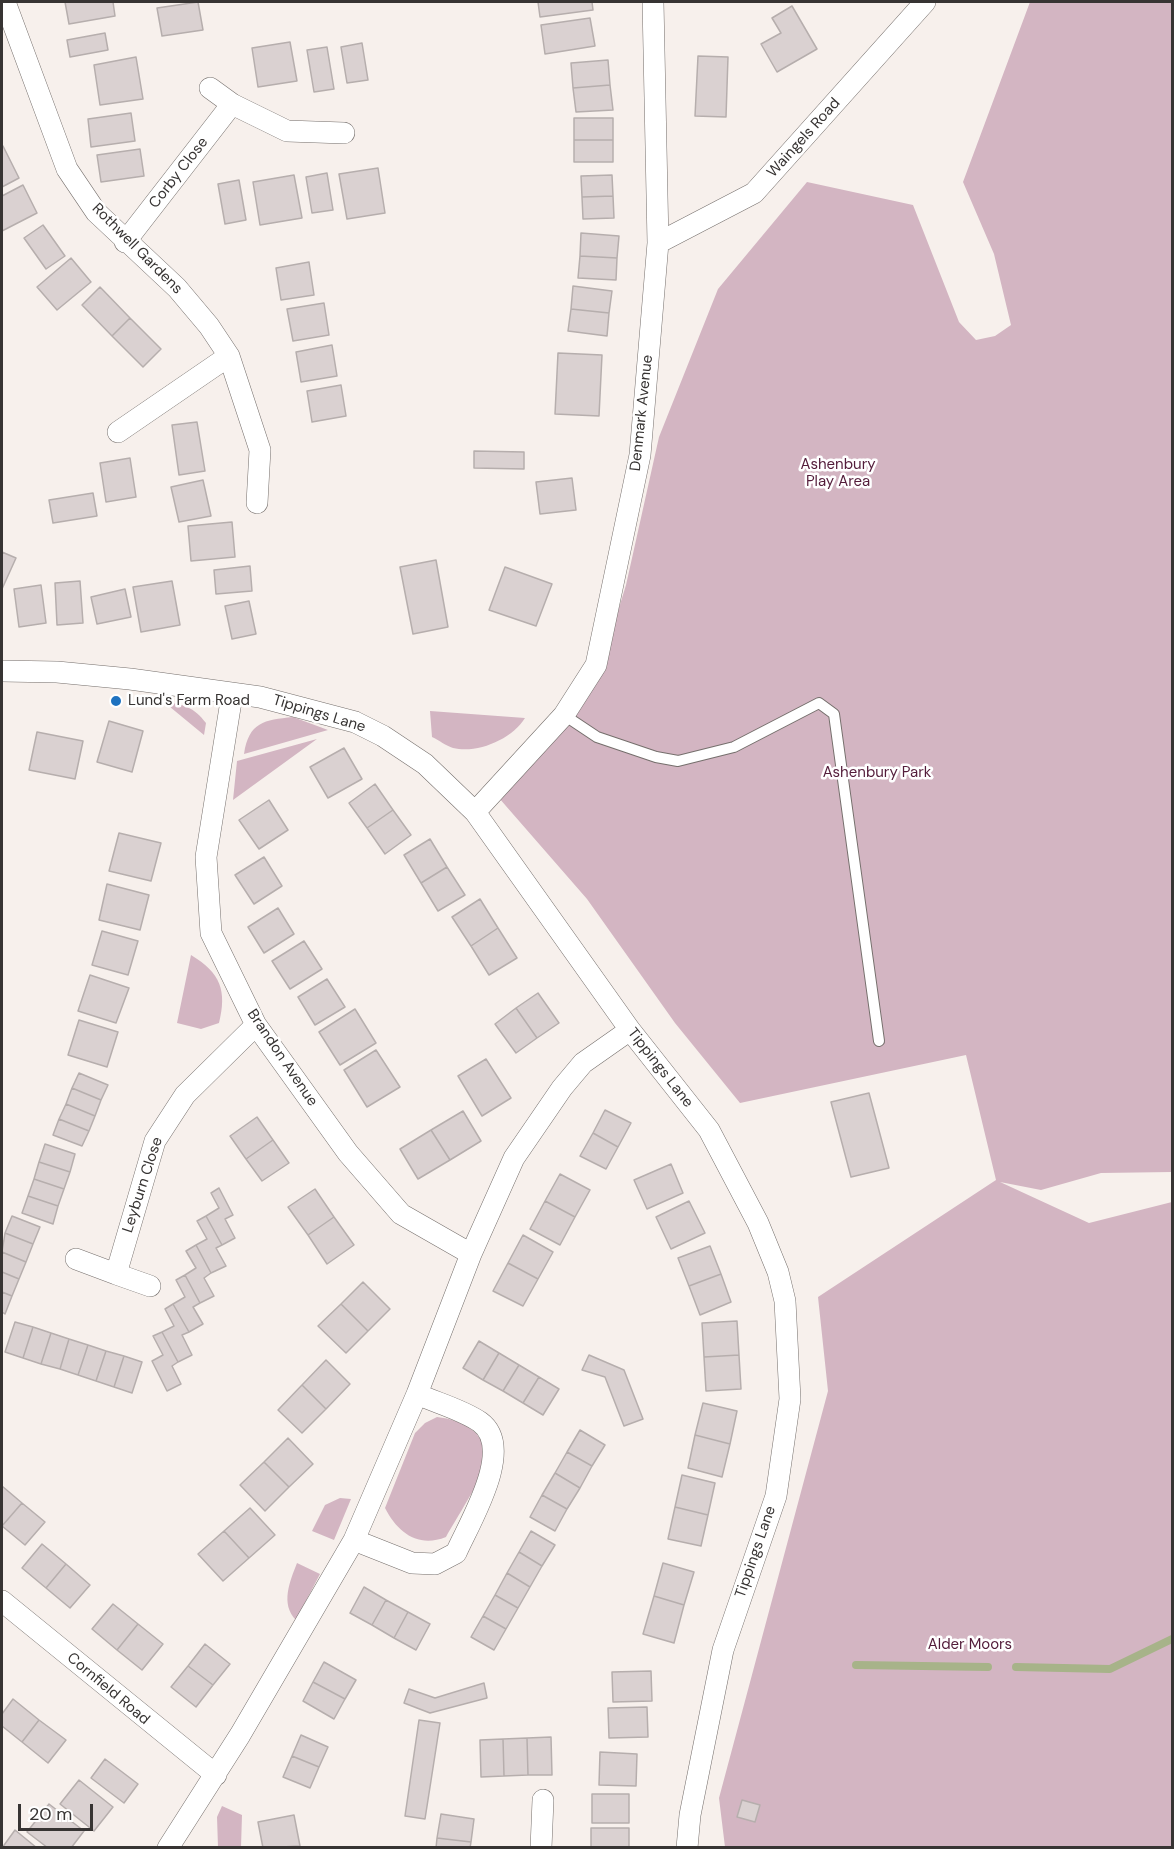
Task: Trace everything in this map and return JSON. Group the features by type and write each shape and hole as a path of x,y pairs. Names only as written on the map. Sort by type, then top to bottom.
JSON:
{"street":[{"name":"Rothwell Gardens","path":"5,2 67,169 96,212 125,242 177,288 209,326 229,356 260,450 257,503"},
{"name":"Denmark Avenue","path":"475,812 564,715 596,665 640,456 658,243 652,2"},
{"name":"Waingels Road","path":"658,243 754,193 926,2"},
{"path":"210,88 232,104 287,131 344,133"},
{"name":"Corby Close","path":"125,242 232,104"},
{"path":"118,432 229,356"},
{"name":"Tippings Lane","path":"2,671 57,672 130,679 232,695 260,697 355,722 383,736 425,764 475,812 630,1030 709,1130 759,1222 778,1272 785,1301 790,1399 776,1496 723,1650 690,1815 687,1848"},
{"name":"Brandon Avenue","path":"232,695 206,857 211,933 256,1025 348,1153 401,1214 471,1254"},
{"name":"Leyburn Close","path":"116,1274 155,1140 185,1095 256,1025"},
{"path":"168,1848 216,1775 354,1540 417,1394 471,1254 514,1158 562,1088 583,1064 630,1030"},
{"path":"76,1259 150,1286"},
{"path":"354,1540 412,1563 435,1564 456,1553 494,1466 495,1446 482,1423 417,1394"},
{"name":"Cornfield Road","path":"2,1601 216,1775"},
{"path":"541,1848 543,1800"}],"lane":[{"path":"564,715 597,736 656,757 678,761 734,747 819,704 834,714 879,1041"}],"green space":[{"name":"Ashenbury Park","path":"1030,2 1172,2 1172,1172 1101,1173 1041,1190 1000,1182 1089,1223 1172,1202 1172,1847 725,1847 719,1798 828,1391 818,1297 996,1180 966,1055 740,1103 675,1023 587,899 499,798 599,673 626,585 659,437 718,289 807,182 913,205 959,322 976,340 995,336 1011,325 994,254 963,182"},
{"path":"164,702 182,705 197,713 206,723 204,735"},
{"path":"430,711 525,718 512,732 494,743 473,749 463,749 450,747 432,737"},
{"path":"293,717 328,730 244,754 250,735 259,725"},
{"path":"317,739 233,800 237,761"},
{"path":"191,955 215,976 222,992 219,1023 201,1029 177,1023"},
{"path":"437,1417 456,1421 472,1430 483,1444 485,1463 474,1488 446,1537 426,1541 403,1531 396,1525 385,1508 415,1433 425,1423"},
{"path":"340,1498 351,1499 334,1540 312,1531 325,1505"},
{"path":"297,1563 320,1574 296,1620 291,1614 287,1600 289,1585"},
{"path":"222,1806 242,1815 241,1847 218,1847 217,1817"}],"building":[{"path":"65,2 113,2 115,16 69,24"},
{"path":"198,2 203,30 162,36 157,8"},
{"path":"538,2 592,2 593,10 540,17"},
{"path":"792,6 817,49 777,72 761,44 781,33 772,18"},
{"path":"590,18 595,46 545,54 541,25"},
{"path":"105,33 108,50 70,57 67,40"},
{"path":"290,42 297,81 258,87 252,48"},
{"path":"362,43 368,80 347,83 341,47"},
{"path":"327,47 334,89 314,92 307,50"},
{"path":"698,56 728,57 726,117 695,116"},
{"path":"136,57 143,99 100,105 94,65"},
{"path":"608,60 610,85 573,88 571,63"},
{"path":"610,85 613,110 576,112 573,88"},
{"path":"131,113 135,141 91,147 88,119"},
{"path":"574,118 613,118 613,140 574,140"},
{"path":"574,140 613,140 613,162 574,162"},
{"path":"2,147 19,178 2,187"},
{"path":"140,149 144,176 101,182 97,155"},
{"path":"378,168 385,213 347,219 339,174"},
{"path":"327,173 333,210 312,213 306,177"},
{"path":"294,175 302,218 260,225 253,182"},
{"path":"612,175 613,196 582,197 581,176"},
{"path":"239,180 246,220 225,224 218,184"},
{"path":"23,185 37,213 2,231 2,196"},
{"path":"613,196 614,218 583,219 582,197"},
{"path":"43,225 65,256 46,269 24,238"},
{"path":"581,233 619,236 617,258 580,256"},
{"path":"580,256 617,258 616,280 578,278"},
{"path":"71,258 91,282 57,310 37,287"},
{"path":"309,262 314,295 281,300 276,268"},
{"path":"573,286 612,291 609,313 571,309"},
{"path":"100,287 130,318 112,336 82,305"},
{"path":"324,303 329,335 293,341 287,309"},
{"path":"571,309 609,313 607,336 568,331"},
{"path":"130,318 161,349 143,367 112,336"},
{"path":"332,345 337,376 301,382 296,352"},
{"path":"558,353 602,355 599,416 555,414"},
{"path":"341,385 346,416 312,422 307,391"},
{"path":"197,422 205,471 179,475 172,425"},
{"path":"474,451 524,452 524,469 474,468"},
{"path":"130,458 136,497 106,502 100,463"},
{"path":"572,478 576,510 540,514 536,482"},
{"path":"203,480 211,516 179,522 171,487"},
{"path":"93,493 97,516 53,523 49,500"},
{"path":"232,522 235,557 191,561 188,526"},
{"path":"2,552 16,558 2,589"},
{"path":"436,560 448,627 413,634 400,567"},
{"path":"250,566 252,591 216,594 214,570"},
{"path":"505,567 552,584 536,626 489,610"},
{"path":"80,581 83,623 57,625 55,583"},
{"path":"172,581 180,625 141,632 133,587"},
{"path":"41,585 46,623 19,627 14,589"},
{"path":"125,589 131,617 97,624 91,597"},
{"path":"249,601 256,634 232,639 225,606"},
{"path":"109,721 143,731 132,772 97,762"},
{"path":"37,732 83,741 75,779 29,770"},
{"path":"344,748 362,779 328,798 310,767"},
{"path":"375,784 393,810 367,828 349,803"},
{"path":"269,800 288,830 259,849 239,820"},
{"path":"393,810 411,835 385,854 367,828"},
{"path":"119,833 161,843 151,881 109,871"},
{"path":"430,839 447,867 421,883 404,855"},
{"path":"264,857 282,886 254,904 235,875"},
{"path":"447,867 465,895 438,911 421,883"},
{"path":"107,884 149,895 140,930 99,920"},
{"path":"480,899 498,928 471,946 452,917"},
{"path":"278,908 294,934 264,953 248,927"},
{"path":"498,928 517,958 489,975 471,946"},
{"path":"102,931 138,941 128,975 92,965"},
{"path":"304,941 322,969 290,989 272,961"},
{"path":"90,975 129,988 116,1023 78,1011"},
{"path":"327,979 345,1007 315,1025 298,997"},
{"path":"538,993 559,1023 537,1038 516,1008"},
{"path":"516,1008 537,1038 516,1053 495,1024"},
{"path":"355,1009 376,1043 340,1065 319,1032"},
{"path":"79,1020 118,1032 107,1067 68,1055"},
{"path":"376,1050 400,1087 367,1107 344,1070"},
{"path":"486,1059 511,1098 482,1116 458,1076"},
{"path":"79,1073 108,1085 101,1100 72,1088"},
{"path":"72,1088 101,1100 95,1116 66,1104"},
{"path":"869,1093 889,1168 851,1177 831,1102"},
{"path":"66,1104 95,1116 89,1131 59,1119"},
{"path":"605,1110 631,1123 618,1147 593,1133"},
{"path":"463,1111 481,1141 450,1160 431,1130"},
{"path":"257,1117 273,1140 246,1159 230,1136"},
{"path":"59,1119 89,1131 82,1146 53,1135"},
{"path":"431,1130 450,1160 418,1179 400,1149"},
{"path":"593,1133 618,1147 606,1169 580,1156"},
{"path":"273,1140 289,1163 262,1181 246,1159"},
{"path":"45,1144 75,1154 70,1172 39,1162"},
{"path":"39,1162 70,1172 64,1189 34,1179"},
{"path":"671,1164 683,1193 647,1209 634,1180"},
{"path":"560,1174 590,1190 575,1217 545,1201"},
{"path":"34,1179 64,1189 58,1206 28,1196"},
{"path":"219,1188 233,1215 225,1219 235,1238 222,1245 206,1216 219,1208 211,1193"},
{"path":"315,1189 334,1217 308,1235 288,1207"},
{"path":"28,1196 58,1206 53,1224 22,1213"},
{"path":"545,1201 575,1217 560,1245 530,1229"},
{"path":"689,1201 705,1233 671,1249 656,1217"},
{"path":"12,1216 40,1227 33,1244 5,1233"},
{"path":"206,1216 222,1245 216,1248 226,1266 211,1273 196,1245 207,1239 197,1221"},
{"path":"334,1217 354,1245 327,1264 308,1235"},
{"path":"5,1233 33,1244 26,1262 2,1252"},
{"path":"523,1235 553,1252 538,1279 508,1263"},
{"path":"196,1245 211,1273 204,1278 214,1296 200,1303 185,1275 196,1268 186,1251"},
{"path":"710,1246 721,1274 689,1286 678,1258"},
{"path":"2,1252 26,1262 19,1279 2,1272"},
{"path":"508,1263 538,1279 523,1306 493,1291"},
{"path":"2,1272 19,1279 12,1296 2,1292"},
{"path":"721,1274 731,1302 700,1315 689,1286"},
{"path":"185,1275 200,1303 193,1307 203,1324 189,1332 173,1304 185,1297 176,1280"},
{"path":"363,1282 390,1309 368,1331 341,1304"},
{"path":"2,1292 12,1296 5,1314 2,1312"},
{"path":"173,1304 189,1332 182,1335 192,1355 178,1362 162,1332 174,1326 165,1309"},
{"path":"341,1304 368,1331 346,1353 318,1326"},
{"path":"737,1321 739,1355 704,1357 702,1323"},
{"path":"15,1322 33,1327 23,1358 5,1352"},
{"path":"33,1327 51,1333 41,1364 23,1358"},
{"path":"162,1332 178,1362 172,1366 181,1384 167,1391 152,1361 163,1355 153,1336"},
{"path":"51,1333 69,1339 60,1369 41,1364"},
{"path":"69,1339 88,1345 78,1375 60,1369"},
{"path":"479,1341 499,1353 483,1380 463,1368"},
{"path":"88,1345 106,1351 96,1381 78,1375"},
{"path":"106,1351 124,1356 114,1387 96,1381"},
{"path":"499,1353 519,1365 503,1391 483,1380"},
{"path":"589,1355 624,1370 643,1419 624,1426 605,1377 582,1370"},
{"path":"739,1355 741,1389 706,1391 704,1357"},
{"path":"124,1356 142,1362 132,1393 114,1387"},
{"path":"326,1360 350,1384 326,1409 302,1385"},
{"path":"519,1365 539,1377 523,1403 503,1391"},
{"path":"539,1377 559,1389 543,1415 523,1403"},
{"path":"302,1385 326,1409 302,1433 278,1410"},
{"path":"703,1403 737,1411 730,1444 695,1435"},
{"path":"580,1430 605,1445 592,1466 567,1452"},
{"path":"695,1435 730,1444 722,1477 688,1468"},
{"path":"288,1438 313,1464 289,1487 264,1462"},
{"path":"567,1452 592,1466 580,1488 555,1473"},
{"path":"264,1462 289,1487 265,1511 240,1485"},
{"path":"555,1473 580,1488 567,1509 542,1495"},
{"path":"682,1475 715,1483 708,1515 675,1507"},
{"path":"2,1486 22,1503 2,1526"},
{"path":"542,1495 567,1509 555,1531 530,1517"},
{"path":"22,1503 45,1522 25,1545 2,1526"},
{"path":"675,1507 708,1515 701,1546 668,1539"},
{"path":"250,1508 275,1535 249,1558 224,1531"},
{"path":"224,1531 249,1558 223,1581 198,1554"},
{"path":"531,1531 555,1545 542,1566 519,1552"},
{"path":"42,1544 66,1564 46,1588 22,1568"},
{"path":"519,1552 542,1566 530,1587 507,1573"},
{"path":"663,1563 694,1572 684,1605 654,1596"},
{"path":"66,1564 90,1585 70,1608 46,1588"},
{"path":"507,1573 530,1587 518,1608 495,1595"},
{"path":"364,1587 386,1600 372,1625 350,1613"},
{"path":"495,1595 518,1608 506,1629 483,1616"},
{"path":"654,1596 684,1605 674,1643 643,1634"},
{"path":"386,1600 408,1612 394,1638 372,1625"},
{"path":"113,1604 138,1624 117,1650 92,1629"},
{"path":"408,1612 430,1624 416,1650 394,1638"},
{"path":"483,1616 506,1629 494,1650 471,1637"},
{"path":"138,1624 163,1644 142,1670 117,1650"},
{"path":"205,1644 230,1664 213,1685 188,1666"},
{"path":"324,1662 356,1680 345,1699 313,1682"},
{"path":"188,1666 213,1685 196,1707 171,1687"},
{"path":"651,1671 652,1701 613,1702 612,1672"},
{"path":"313,1682 345,1699 334,1719 303,1701"},
{"path":"484,1683 487,1698 430,1713 404,1703 409,1689 435,1698"},
{"path":"13,1699 39,1720 22,1742 2,1726 2,1714"},
{"path":"647,1707 648,1737 609,1738 608,1708"},
{"path":"39,1720 66,1740 48,1763 22,1742"},
{"path":"419,1720 440,1723 425,1819 405,1816"},
{"path":"301,1735 328,1747 319,1767 292,1756"},
{"path":"551,1737 552,1775 528,1775 527,1738"},
{"path":"527,1738 528,1775 504,1776 503,1739"},
{"path":"503,1739 504,1776 481,1777 480,1740"},
{"path":"600,1752 637,1754 636,1786 599,1785"},
{"path":"292,1756 319,1767 310,1788 283,1777"},
{"path":"105,1759 138,1784 124,1803 91,1778"},
{"path":"79,1780 113,1807 94,1831 60,1804"},
{"path":"592,1794 629,1794 629,1823 592,1823"},
{"path":"742,1800 760,1805 755,1822 737,1817"},
{"path":"49,1804 84,1831 71,1848 48,1848 27,1832"},
{"path":"441,1814 474,1819 471,1842 437,1838"},
{"path":"294,1815 300,1846 263,1848 258,1822"},
{"path":"591,1828 629,1828 629,1848 591,1848"},
{"path":"15,1830 37,1848 2,1848"},
{"path":"437,1838 471,1842 470,1848 436,1848"}],"waterway":[{"path":"1016,1667 1110,1669 1172,1639"},
{"path":"856,1665 988,1667"}],"place":[{"name":"Lund's Farm Road","path":"116,701"}],"park label":[{"name":"Ashenbury Play Area","path":"838,474"},
{"name":"Alder Moors","path":"970,1645"}]}
